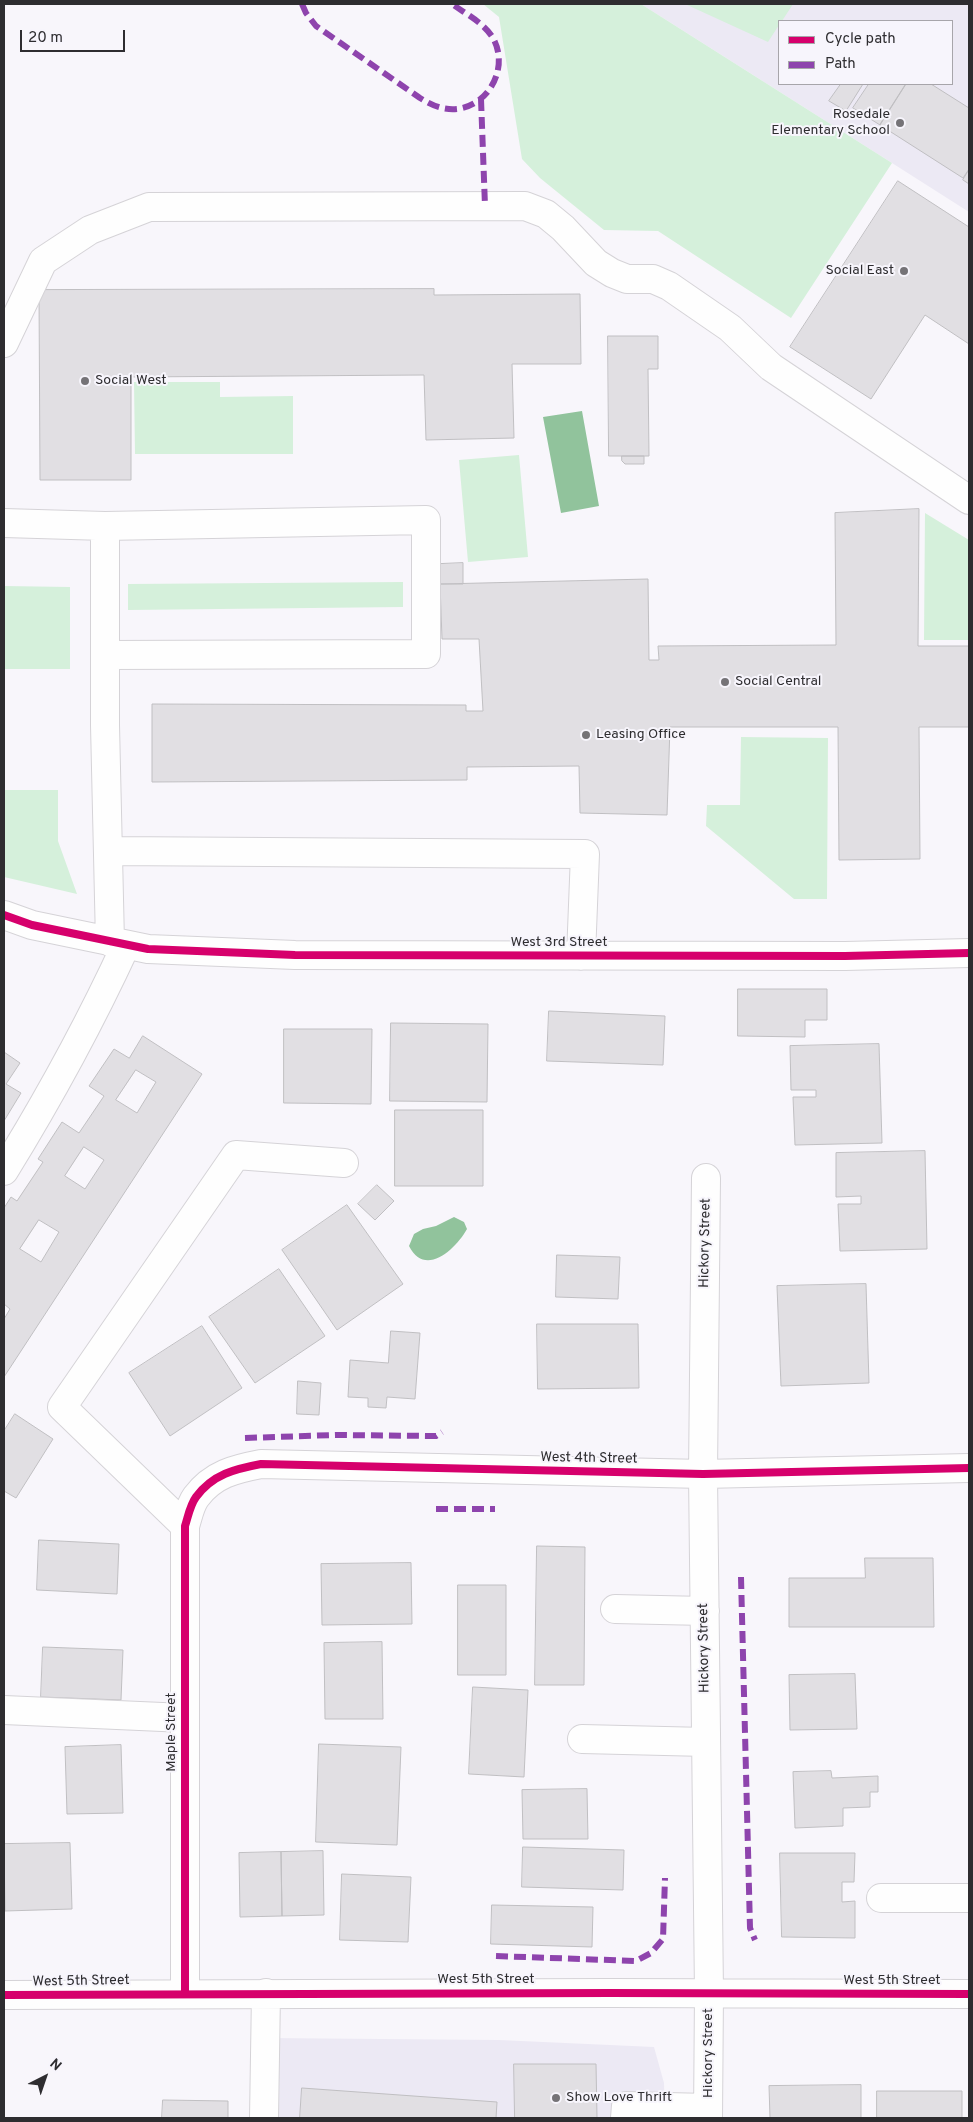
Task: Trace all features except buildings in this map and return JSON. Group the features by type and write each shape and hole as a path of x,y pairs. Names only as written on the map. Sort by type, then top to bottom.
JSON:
{"street":[{"path":"4,343 43,261 90,230 149,207 525,206 546,214 563,228 596,263 612,273 627,279 653,279 669,286 730,328 771,367 969,500"},
{"path":"4,523 105,526 426,520 426,654 106,655"},
{"path":"4,1171 41,1111 95,1012 128,945 109,851 105,725 105,526"},
{"path":"109,851 585,854 581,956"},
{"name":"West 3rd Street","path":"4,915 32,926 128,945 296,955 845,956 969,953"},
{"path":"185,1526 62,1407 236,1155 344,1163"},
{"name":"Hickory Street","path":"706,1178 703,1474 709,1993 708,2113"},
{"name":"West 4th Street","path":"212,1481 232,1469 261,1464 703,1474 969,1468"},
{"name":"Maple Street","path":"185,1993 185,1526 195,1498 212,1481"},
{"path":"615,1609 705,1611"},
{"path":"4,1710 185,1718"},
{"path":"582,1739 706,1742"},
{"path":"881,1898 969,1898"},
{"name":"West 5th Street","path":"4,1995 185,1993 969,1994"},
{"path":"264,2118 266,1993"},
{"path":"625,2118 626,2106 708,2113"}],"shaded area":[{"path":"483,4 641,4 892,163 791,318 658,231 604,230 540,178 522,159 499,17"},
{"name":"Rosedale Elementary School","path":"641,4 969,4 969,212"},
{"path":"685,4 793,4 783,20 778,20 778,27 768,42"},
{"path":"134,382 220,382 220,397 293,396 293,454 135,454"},
{"path":"582,411 599,506 561,513 543,417"},
{"path":"519,455 528,557 468,562 459,460"},
{"path":"925,513 969,540 969,640 924,640"},
{"path":"403,582 403,607 128,610 128,584"},
{"path":"4,586 70,587 70,669 4,669"},
{"path":"741,737 828,738 827,899 794,899 706,826 707,805 740,805"},
{"path":"4,790 58,790 58,841 77,894 4,877"},
{"path":"454,1217 464,1222 467,1229 456,1245 440,1257 431,1260 423,1260 416,1255 409,1246 414,1234"},
{"path":"265,2038 499,2040 654,2047 664,2083 665,2118 264,2118"}],"marked path":[{"path":"302,4 316,26 420,98 441,108 449,109 462,108 474,104 483,96 491,87 499,63 498,50 493,38 485,28 452,4"},
{"path":"481,99 485,206"},
{"path":"245,1438 335,1435 436,1436 442,1432"},
{"path":"436,1509 495,1509"},
{"path":"741,1577 750,1928 755,1940"},
{"path":"496,1956 636,1961 651,1953 663,1939 665,1878"}],"cycle path":[{"path":"4,915 32,925 148,949 295,955 845,956 969,953"},
{"path":"185,1993 185,1526 194,1500 203,1489 217,1478 242,1468 261,1464 703,1474 969,1468"},
{"path":"4,1995 969,1994"}],"place":[{"name":"Rosedale Elementary School","path":"900,123"},
{"name":"Social East","path":"904,271"},
{"name":"Social West","path":"85,381"},
{"name":"Social Central","path":"725,682"},
{"name":"Leasing Office","path":"586,735"},
{"name":"Show Love Thrift","path":"556,2098"}]}
